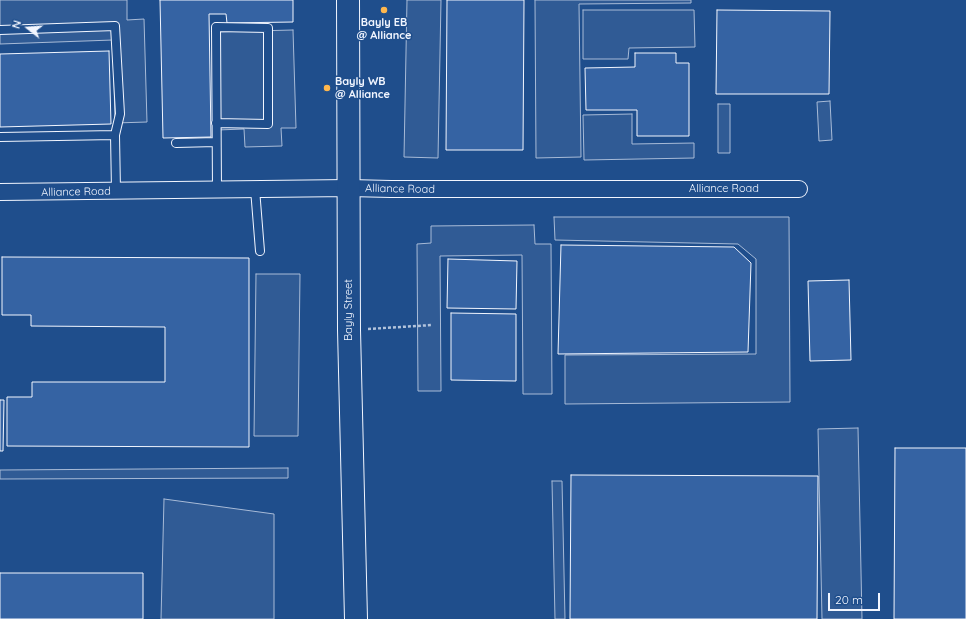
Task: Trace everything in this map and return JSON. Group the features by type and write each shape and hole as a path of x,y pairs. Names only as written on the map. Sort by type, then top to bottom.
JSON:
{"main road":[{"name":"Bayly Street","path":"348,0 349,330 356,619"}],"street":[{"name":"Alliance Road","path":"0,192 349,188 800,189"}],"lane":[{"path":"0,30 115,26 120,114 115,135 116,191"},
{"path":"216,123 268,124 268,28 216,26 216,123 216,142 217,190"},
{"path":"0,137 115,135"},
{"path":"176,143 216,142"},
{"path":"255,189 260,251"}],"path":[{"path":"349,330 432,325"}],"shaded area":[{"path":"0,0 127,0 127,20 144,19 147,122 115,123 113,40 0,44"},
{"path":"407,0 441,0 438,158 404,157"},
{"path":"535,0 691,0 691,3 579,4 581,157 536,158"},
{"path":"583,10 694,10 695,47 629,48 628,59 583,59"},
{"path":"293,30 296,128 281,128 282,146 245,147 244,129 217,130 214,32"},
{"path":"830,101 832,140 819,141 817,102"},
{"path":"718,104 730,104 730,153 718,153"},
{"path":"632,114 632,144 694,143 694,158 584,160 583,115"},
{"path":"554,217 789,217 790,402 565,404 565,355 756,354 756,259 738,244 555,240"},
{"path":"534,225 535,244 551,244 552,394 523,394 522,255 440,256 441,391 418,391 417,244 431,243 431,226"},
{"path":"256,274 300,274 298,436 254,436"},
{"path":"858,428 862,619 822,619 818,429"},
{"path":"288,468 288,478 0,479 0,470"},
{"path":"552,481 562,481 565,619 555,619"},
{"path":"164,499 274,514 274,619 161,619"}],"building":[{"path":"160,0 293,0 293,22 227,23 226,14 209,14 211,137 163,138"},
{"path":"447,0 524,0 523,150 446,150"},
{"path":"717,10 830,11 829,94 716,94"},
{"path":"109,51 111,124 0,127 0,54"},
{"path":"635,53 676,53 676,63 689,63 689,136 637,136 637,110 586,110 585,68 635,67"},
{"path":"561,245 734,247 751,263 748,352 558,354"},
{"path":"2,257 249,258 249,447 7,446 7,397 32,397 32,382 165,382 165,327 31,326 31,315 2,315"},
{"path":"448,259 517,261 516,309 447,308"},
{"path":"849,280 851,360 810,361 808,281"},
{"path":"451,313 516,314 516,381 451,380"},
{"path":"0,400 4,400 3,451 0,451"},
{"path":"895,448 966,448 966,619 894,619"},
{"path":"571,475 818,476 817,619 570,619"},
{"path":"0,573 143,573 143,619 0,619"}],"place":[{"name":"Bayly EB @ Alliance","path":"384,10"},
{"name":"Bayly WB @ Alliance","path":"327,88"}]}
